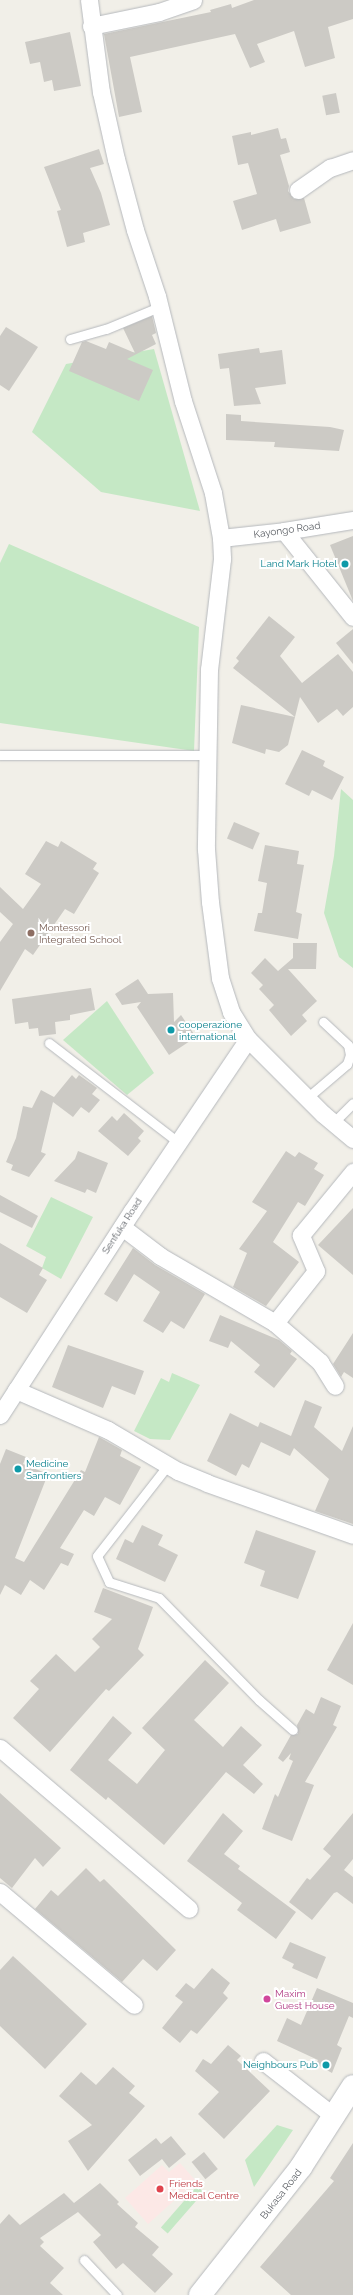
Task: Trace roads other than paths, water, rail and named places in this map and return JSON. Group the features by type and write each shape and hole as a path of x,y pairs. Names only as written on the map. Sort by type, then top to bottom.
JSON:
{"street":[{"path":"89,0 91,26 101,92 116,159 160,307 183,400 214,493 221,538 222,559 209,669 206,849 219,971 231,1012 248,1039 307,1098 353,1139"},
{"path":"91,26 159,12 193,0"},
{"path":"298,190 330,168 353,160"},
{"name":"Kayongo Road","path":"221,538 284,532 353,520"},
{"path":"284,532 353,617"},
{"name":"Senfuka Road","path":"0,1415 178,1142 248,1039"},
{"path":"275,1323 316,1271 301,1234 353,1172"},
{"path":"122,1227 160,1256 275,1323 320,1362 335,1386"},
{"path":"16,1390 102,1427 168,1465 236,1495 353,1535"},
{"path":"0,1748 189,1909"},
{"path":"0,1892 134,2005"},
{"path":"263,2061 335,2117"},
{"name":"Bukasa Road","path":"200,2295 302,2167 335,2117 353,2086"}],"lane":[{"path":"70,339 106,329 160,307"},
{"path":"0,755 208,755"},
{"path":"307,1098 347,1064 350,1055 348,1045 323,1022"},
{"path":"49,1043 178,1142"},
{"path":"334,1122 353,1103"},
{"path":"168,1465 97,1556 109,1582 159,1598 258,1700 293,1730"},
{"path":"84,2260 117,2295"}],"place":[{"name":"Land Mark Hotel","path":"345,564"},
{"name":"Montessori Integrated School","path":"31,933"},
{"name":"cooperazione international","path":"171,1030"},
{"name":"Medicine Sanfrontiers","path":"18,1469"},
{"name":"Maxim Guest House","path":"267,1999"},
{"name":"Neighbours Pub","path":"326,2065"},
{"name":"Friends Medical Centre","path":"160,2189"}]}
